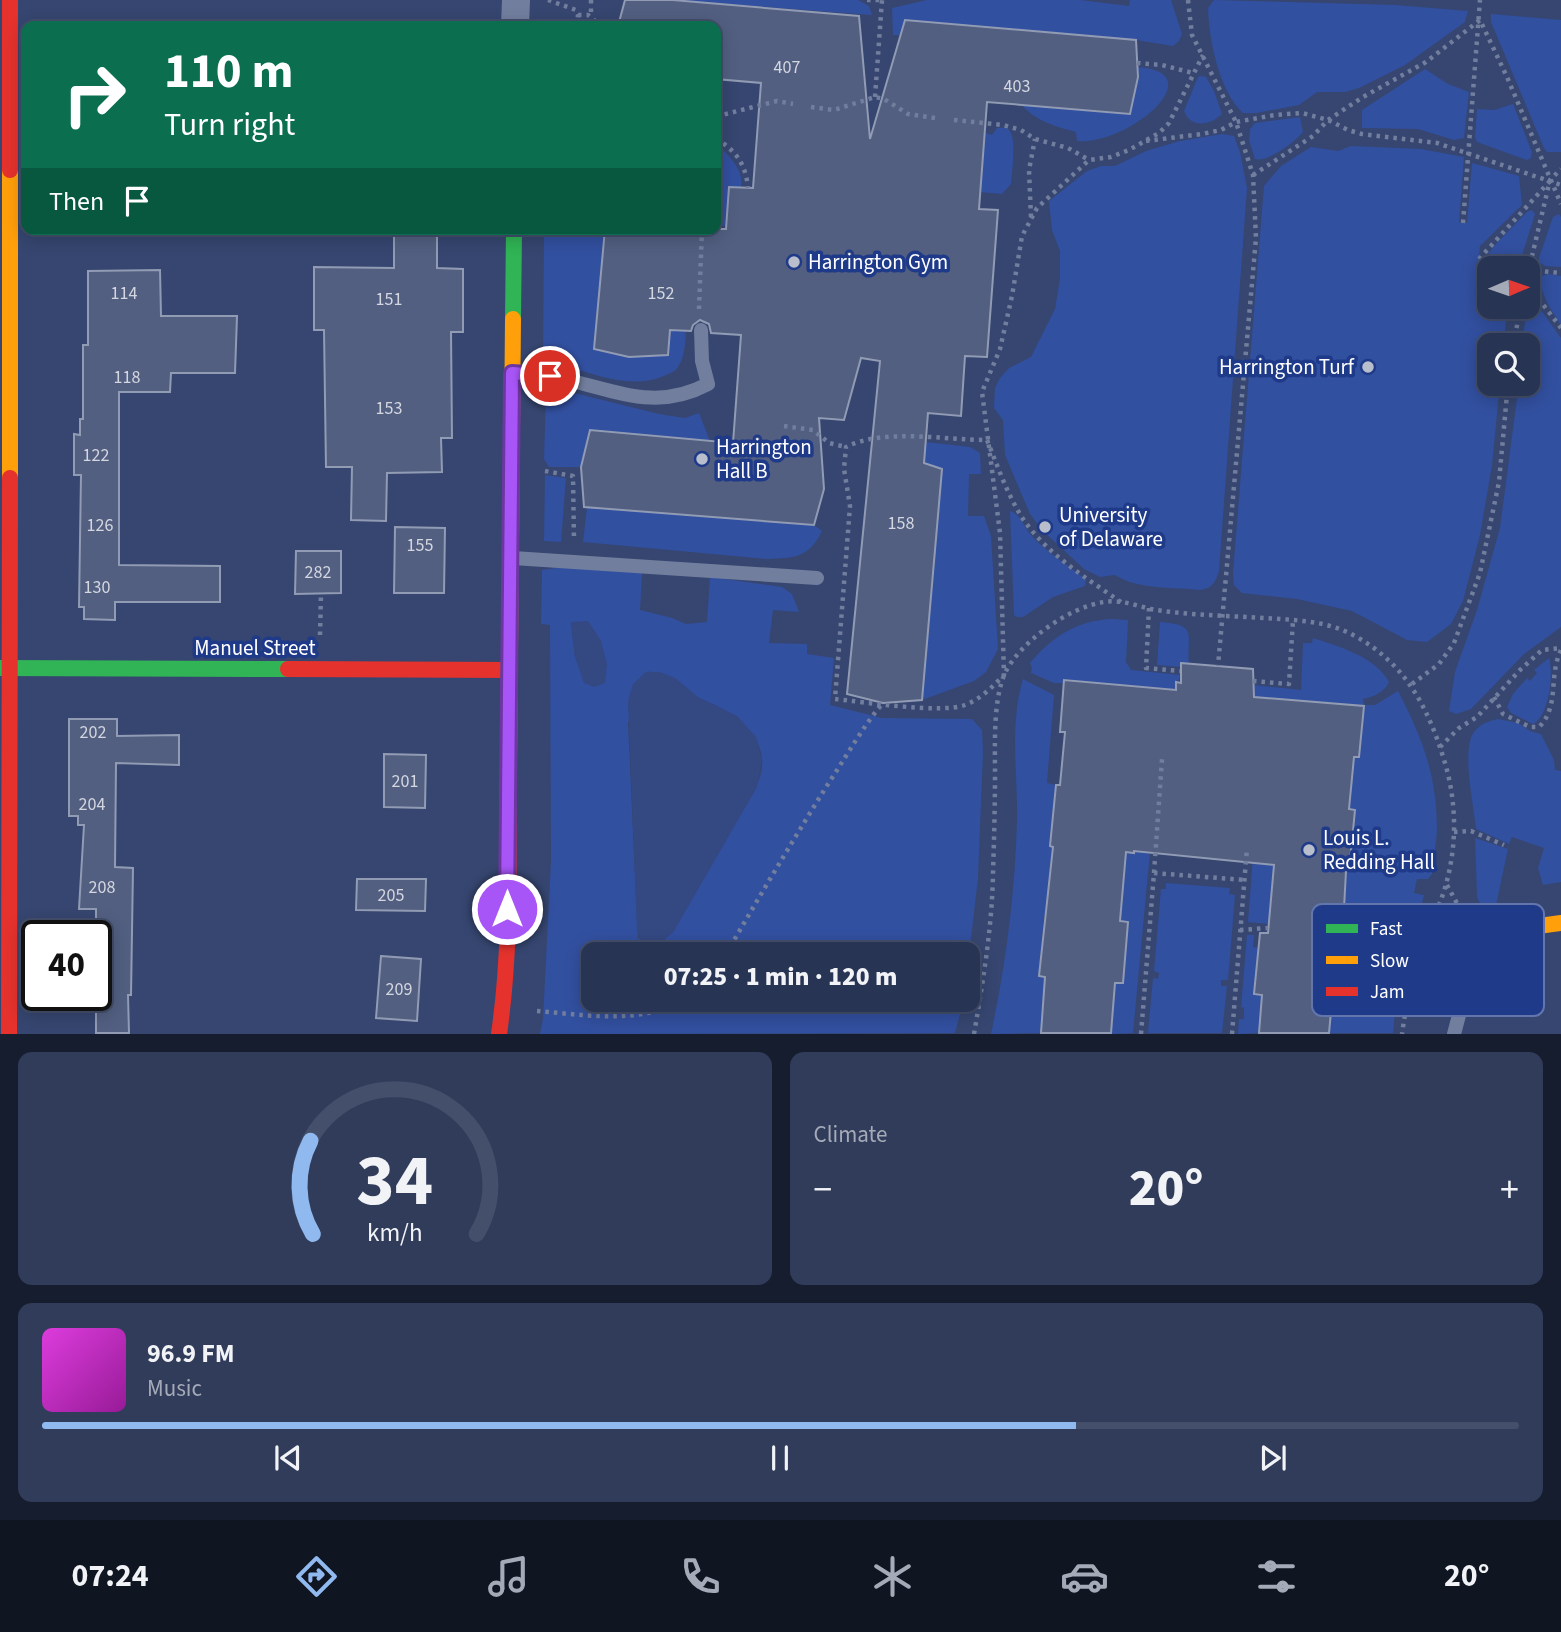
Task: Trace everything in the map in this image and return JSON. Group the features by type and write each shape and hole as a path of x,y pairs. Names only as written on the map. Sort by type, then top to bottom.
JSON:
{"street":[{"path":"9,1034 5,668 10,0"},
{"path":"515,21 516,0"},
{"path":"499,1034 503,1006 507,909 514,235"},
{"name":"Manuel Street","path":"5,668 509,670"}],"lane":[{"path":"512,373 550,376 636,397 674,398 708,384 702,361 701,330"},
{"path":"511,558 817,578"},
{"path":"1454,1034 1459,1016"}],"path":[{"path":"548,0 572,7 578,15 577,21"},
{"path":"591,0 591,17"},
{"path":"867,0 881,0 875,97"},
{"path":"1188,0 1192,35 1236,122 1253,175 1256,238 1218,666"},
{"path":"1463,223 1480,0"},
{"path":"578,15 591,17 595,21"},
{"path":"1253,175 1313,136 1328,120 1363,97 1426,62 1480,20"},
{"path":"1480,20 1561,204"},
{"path":"974,1034 992,909 996,724 1004,676 1000,533 982,392 1000,349 1012,296 1019,246 1031,216 1089,160 1111,157 1159,133 1169,123 1203,55"},
{"path":"1138,63 1162,65 1193,73"},
{"path":"811,107 834,110 875,97 884,99 908,114 935,118"},
{"path":"722,115 777,101 793,104"},
{"path":"1144,142 1211,132 1236,122 1302,113 1362,134 1437,144 1468,152 1561,185"},
{"path":"954,120 1003,125 1021,130 1035,139 1068,148 1089,160"},
{"path":"1031,216 1029,170 1035,139"},
{"path":"721,143 741,161 748,188"},
{"path":"1482,256 1561,169"},
{"path":"1532,256 1550,180"},
{"path":"701,330 698,301 702,235"},
{"path":"1540,272 1561,273"},
{"path":"1540,301 1561,328"},
{"path":"1411,685 1439,664 1454,643 1480,573 1499,482 1507,396"},
{"path":"784,426 813,430 829,443 846,447 888,436 987,440"},
{"path":"987,440 1013,500 1036,535 1066,562 1121,602"},
{"path":"846,447 844,469 850,506 835,699 921,707 959,707 985,695 1004,676 1013,660 1056,621 1106,601 1149,608 1335,626 1354,635 1401,671 1426,713 1440,747 1449,779 1454,832 1453,856 1438,904"},
{"path":"512,477 537,470 573,475 574,562"},
{"path":"320,639 321,594"},
{"path":"1149,608 1146,668 1180,671"},
{"path":"1253,681 1289,684 1293,620"},
{"path":"1440,747 1459,728 1478,717 1494,697 1542,650 1561,649 1554,664 1552,700 1547,719 1539,727 1530,727 1503,714 1494,697"},
{"path":"733,942 810,813 871,717 883,703"},
{"path":"1141,1034 1162,760"},
{"path":"1454,832 1471,831 1504,845"},
{"path":"1231,1034 1247,848"},
{"path":"1154,873 1245,880"},
{"path":"1240,930 1268,929"},
{"path":"503,1006 613,1018 650,1012"},
{"path":"1402,1034 1406,1016"}],"shaded area":[{"path":"673,0 858,0 869,6 872,15"},
{"path":"927,0 1080,0 1129,6 1130,0 1171,0 1182,34 1173,46 1136,40 905,20 901,35 893,35 892,8"},
{"path":"1214,0 1395,5 1468,11 1465,22 1405,65 1359,88 1345,92 1317,92 1299,105 1243,113 1228,92 1217,64 1208,8"},
{"path":"1491,14 1561,20 1561,152 1547,152 1544,148 1491,22"},
{"path":"1138,67 1160,72 1168,82 1166,94 1155,108 1139,121 1097,140 1077,141 1076,132 1040,119 1022,105 1129,114"},
{"path":"1425,69 1448,84 1469,92 1464,138 1454,140 1418,129 1362,128 1362,110"},
{"path":"1198,77 1206,77 1214,91 1222,114 1206,123 1195,123 1184,111"},
{"path":"1513,104 1532,152 1531,158 1527,160 1477,142 1475,137 1477,109 1494,110"},
{"path":"1300,117 1303,132 1299,136 1273,155 1255,159 1249,140 1250,129 1255,123"},
{"path":"997,128 1007,128 1013,140 1011,184 1002,194 980,192 979,131 992,135"},
{"path":"1222,134 1234,136 1247,188 1219,571 1213,584 1200,590 1145,586 1115,575 1100,577 1084,569 1043,531 1030,514 1005,455 1003,420 994,408 995,388 1009,368 1031,357 1055,309 1060,278 1060,251 1052,230 1049,201 1087,171 1101,166 1115,166 1146,151 1180,141"},
{"path":"1351,146 1421,149 1464,157 1459,223 1467,223 1472,163 1519,176 1522,205 1480,246 1477,256 1477,319 1506,319 1505,333 1477,333 1477,396 1499,396 1492,465 1480,535 1463,601 1451,624 1427,642 1407,640 1352,611 1297,599 1242,593 1234,585 1264,186 1281,166 1311,147 1338,151"},
{"path":"721,149 732,159 741,177 740,194 726,226 721,226"},
{"path":"1532,210 1535,214 1522,256 1487,256 1527,212"},
{"path":"1559,214 1561,217 1561,267 1545,266 1540,263 1540,256 1553,217"},
{"path":"544,235 604,235 595,349 629,357 668,355 672,306 687,308 686,339 681,361 675,370 664,376 650,380 619,380 543,358"},
{"path":"1548,274 1561,276 1561,325 1547,302 1540,277"},
{"path":"1540,309 1561,338 1561,627 1524,654 1471,709 1456,714 1449,711 1455,672 1477,610 1500,528 1517,396 1540,396 1540,333 1524,333 1525,319 1540,319"},
{"path":"570,392 659,414 685,418 699,413 710,441 590,430 581,467 549,467 544,459 546,393"},
{"path":"926,442 970,447 980,453 981,474 969,474 968,516 984,516 991,536 998,649 986,672 974,681 922,700 942,469 924,463"},
{"path":"545,475 566,478 561,542 544,541"},
{"path":"587,507 814,525 822,531 812,547 800,555 777,559 583,542"},
{"path":"1010,511 1017,515 1038,542 1086,580 1085,586 1053,597 1023,617 1014,615"},
{"path":"563,567 642,573 640,610 686,624 707,622 710,577 782,587 792,594 799,612 773,610 769,643 807,644 807,654 834,658 830,705 882,718 972,719 982,730 978,878 971,942 581,942 581,1012 961,1012 955,1033 540,1034 551,860 550,625 541,624 542,570","holes":["571,623 591,628 601,641 575,657","646,672 669,676 699,698 733,716 753,736 762,759 757,785 748,801 638,939 628,723"]},
{"path":"1111,619 1128,620 1126,662 1131,670 1180,675 1176,690 1064,680 1063,683 1054,683 1031,673 1030,663 1056,638 1087,623"},
{"path":"588,621 601,641 607,664 605,683 594,687 584,683 575,657 571,622"},
{"path":"1160,622 1180,625 1188,632 1189,664 1181,663 1181,667 1157,665"},
{"path":"1313,638 1334,645 1366,659 1375,666 1389,682 1378,694 1363,699 1364,705 1375,705 1398,691 1415,725 1431,775 1437,831 1432,874 1428,879 1417,879 1414,893 1424,895 1422,904 1344,904 1344,871 1349,871 1355,810 1349,809 1354,757 1359,756 1364,706 1327,702 1326,711 1254,697 1255,690 1252,685 1301,690 1303,643 1312,643"},
{"path":"1549,658 1549,694 1543,713 1533,724 1511,713 1507,707 1513,694 1527,678 1530,681 1537,673 1534,670"},
{"path":"646,672 659,672 675,678 698,697 737,716 756,737 762,759 757,787 674,931 662,942 640,942 637,930 628,701 633,684"},
{"path":"1023,679 1054,695 1047,783 1056,785 1050,846 1056,847 1050,915 1044,915 1039,976 1045,977 1041,1033 991,1034 1012,902 1017,822 1015,732"},
{"path":"1498,719 1518,723 1541,734 1554,760 1555,770 1561,771 1561,882 1543,885 1538,868 1544,848 1512,837 1509,844 1476,829 1468,765 1470,740 1479,727"},
{"path":"1139,792 1155,799 1133,1033 1111,1034 1115,983 1123,983 1128,922 1120,921 1126,852 1134,853"},
{"path":"1475,838 1508,849 1496,904 1482,904 1477,897"},
{"path":"1253,857 1274,865 1269,924 1248,922"},
{"path":"1166,883 1230,888 1229,894 1235,895 1228,980 1221,980 1221,986 1227,986 1222,1033 1148,1033 1153,978 1158,979 1159,973 1154,971 1161,889 1166,889"},
{"path":"1247,935 1254,935 1253,947 1259,948 1254,994 1262,995 1259,1033 1238,1034 1239,1019 1244,1019 1244,1007 1241,1008"},
{"path":"1331,1016 1395,1016 1393,1033 1329,1033"}],"building":[{"path":"625,0 673,0 859,16 870,139 905,20 1136,40 1138,77 1130,114 987,102 979,209 998,210 987,357 965,356 961,416 928,413 924,463 942,469 922,700 883,703 847,694 880,361 861,358 844,420 819,418 824,489 814,525 584,507 581,467 590,430 733,443 741,335 711,333 709,324 700,320 693,325 691,331 670,330 668,355 629,357 594,349 604,235 721,235 721,229 726,229 729,187 753,188 761,83 721,79 721,21 619,21"},
{"path":"394,235 437,235 437,268 463,269 463,332 451,332 452,438 441,438 442,472 387,473 386,521 351,520 352,467 326,467 324,330 314,330 314,267 394,268"},
{"path":"160,270 161,316 237,316 235,373 171,373 170,392 119,392 119,565 220,566 220,602 115,602 115,620 84,619 84,607 79,607 81,475 74,475 74,434 80,435 80,419 83,419 83,345 88,345 88,271"},
{"path":"395,527 445,528 444,593 394,593"},
{"path":"296,551 341,551 341,593 295,594"},
{"name":"Louis L. Redding Hall","path":"1181,663 1253,669 1254,697 1364,706 1359,757 1354,757 1349,809 1355,810 1344,904 1312,904 1312,1016 1331,1016 1329,1033 1259,1033 1262,995 1254,994 1260,933 1268,933 1274,865 1134,851 1126,852 1120,921 1128,922 1123,983 1115,983 1111,1033 1041,1033 1045,977 1039,976 1053,847 1050,846 1056,785 1060,785 1065,732 1060,732 1064,680 1176,690 1176,682 1181,683"},
{"path":"69,719 117,719 117,736 179,735 179,765 116,763 115,867 133,868 129,1033 96,1033 96,1011 112,1011 112,920 96,920 96,909 79,909 84,825 78,825 78,816 69,816"},
{"path":"384,754 426,755 425,808 384,807"},
{"path":"357,879 426,879 425,911 356,910"},
{"path":"381,956 421,959 417,1021 376,1018"}],"traffic: fast":[{"path":"513,319 514,235"},
{"path":"0,668 288,669"}],"traffic: slow":[{"path":"10,170 10,478"},
{"path":"509,761 513,319"},
{"path":"1544,925 1561,923"}],"traffic: jam":[{"path":"10,0 10,170"},
{"path":"9,1034 10,478"},
{"path":"288,669 509,670"},
{"path":"499,1034 508,932 509,761"}],"place":[{"name":"Harrington Gym","path":"794,262"},
{"name":"Harrington Turf","path":"1368,367"},
{"name":"Harrington Hall B","path":"702,459"},
{"name":"University of Delaware","path":"1045,527"},
{"name":"Louis L. Redding Hall","path":"1309,850"}],"route":[{"path":"507,909 512,373 550,376"}]}
